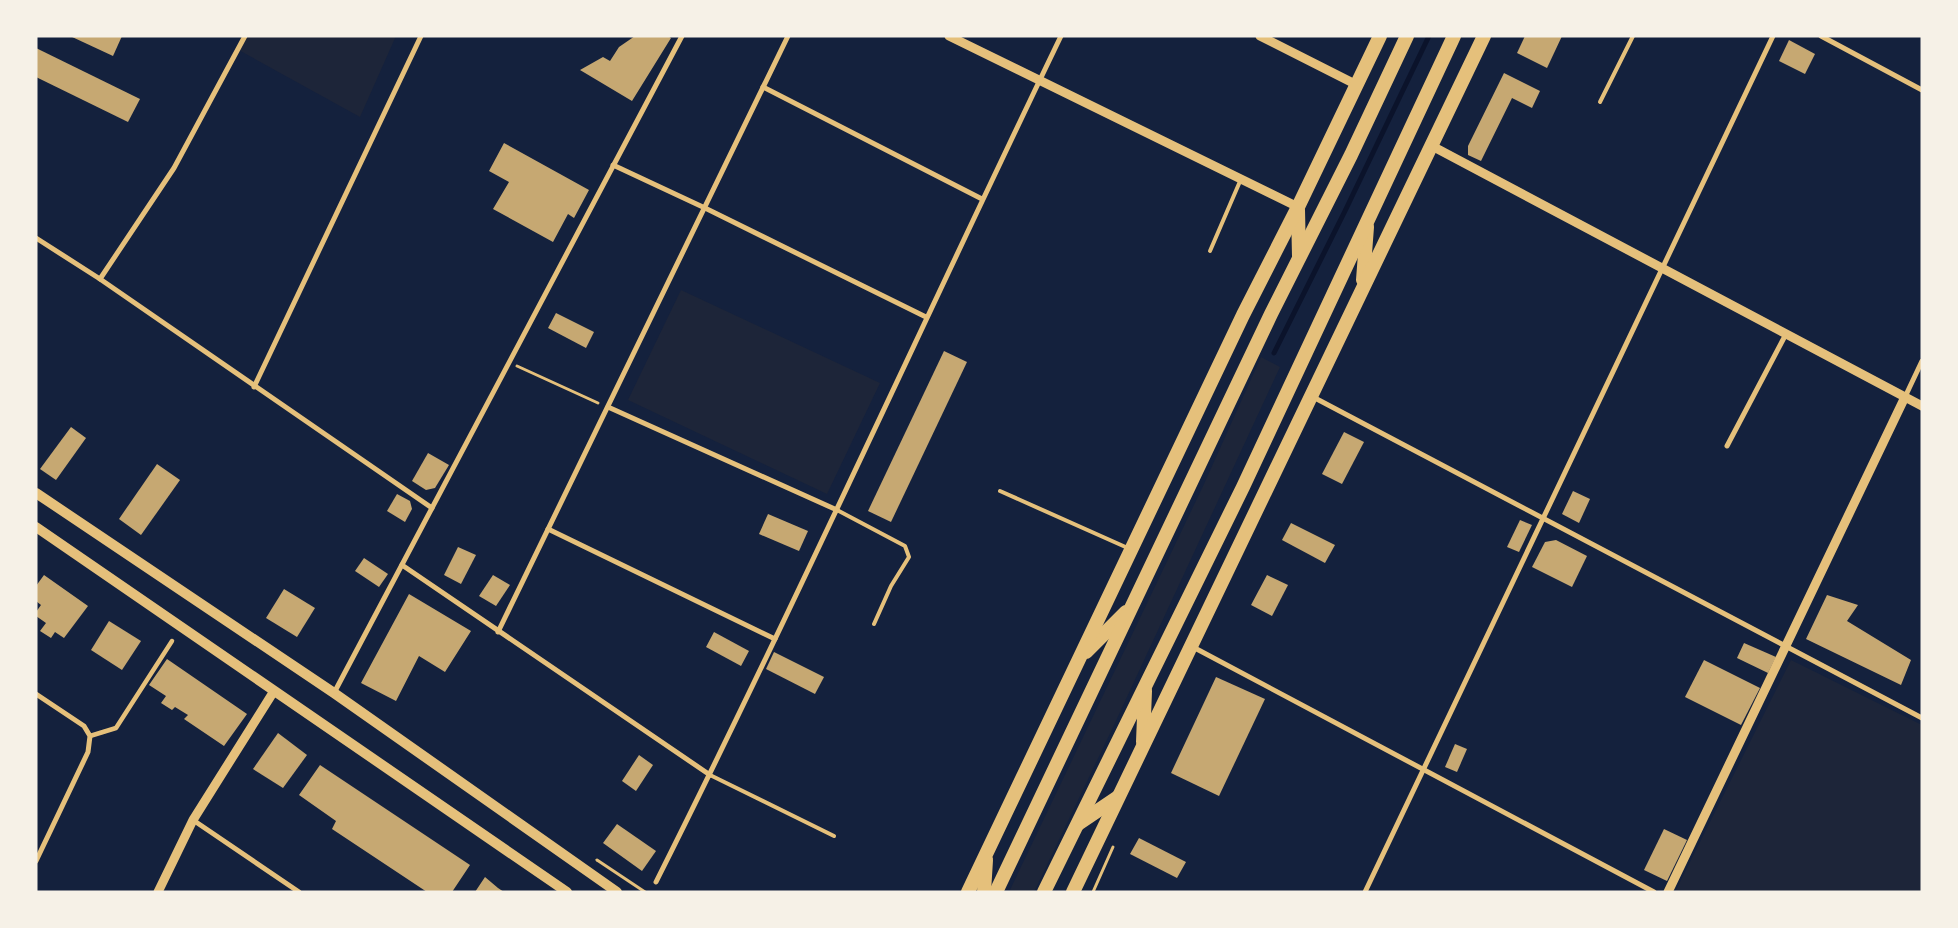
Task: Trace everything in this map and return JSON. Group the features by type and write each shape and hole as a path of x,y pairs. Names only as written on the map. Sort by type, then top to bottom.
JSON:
{"highway":[{"path":"968,892 1242,315 1298,207 1380,36"},
{"path":"996,892 1134,605 1194,474 1352,155 1407,36"},
{"path":"1044,892 1243,487 1454,36"},
{"path":"1073,892 1484,36"},
{"path":"1298,207 1299,259"},
{"path":"1363,289 1368,219"},
{"path":"1079,659 1134,605"},
{"path":"1142,748 1146,686"},
{"path":"1077,824 1119,796"},
{"path":"984,892 987,852"}],"main road":[{"path":"36,493 334,693 617,892"},
{"path":"36,527 567,892"}],"street":[{"path":"100,279 174,168 245,36"},
{"path":"254,387 421,36"},
{"path":"334,693 682,36"},
{"path":"498,632 788,36"},
{"path":"949,36 1298,207"},
{"path":"656,882 838,510 926,317 1061,36"},
{"path":"1260,36 1357,85"},
{"path":"1365,892 1773,36"},
{"path":"1821,36 1922,90"},
{"path":"763,87 982,199"},
{"path":"1432,146 1922,406"},
{"path":"613,166 705,208 926,317"},
{"path":"36,238 100,279 432,508"},
{"path":"1727,446 1786,334"},
{"path":"1668,892 1922,361"},
{"path":"1310,396 1922,718"},
{"path":"608,407 838,510"},
{"path":"548,529 775,639"},
{"path":"402,565 710,775"},
{"path":"90,736 116,728 172,641"},
{"path":"1191,646 1654,892"},
{"path":"158,892 193,820 274,691"},
{"path":"36,694 84,726 90,736 88,752 36,861"},
{"path":"193,820 299,892"}],"lane":[{"path":"1600,102 1633,36"},
{"path":"1210,251 1241,179"},
{"path":"1000,491 1132,550"},
{"path":"838,510 906,546 909,556 874,624"},
{"path":"710,775 834,836"}],"path":[{"path":"509,363 608,407"}],"shaded area":[{"path":"244,36 396,36 360,117 237,49"},
{"path":"681,290 880,383 827,494 628,400"},
{"path":"1261,357 1280,367 1114,725 1034,892 1009,892 1204,484"},
{"path":"1791,660 1922,725 1922,892 1675,892"}],"building":[{"path":"70,36 122,36 113,56"},
{"path":"635,36 668,36 671,38 632,101 580,70 603,57 610,61 619,47"},
{"path":"1525,36 1562,36 1547,68 1517,53"},
{"path":"1789,40 1815,54 1805,74 1779,61"},
{"path":"36,48 140,99 128,122 36,77"},
{"path":"1504,73 1540,91 1532,108 1512,98 1481,161 1468,155 1468,146"},
{"path":"504,143 589,190 574,218 568,214 553,242 493,209 509,182 489,171"},
{"path":"556,313 594,332 586,348 548,328"},
{"path":"944,351 967,362 891,522 868,511"},
{"path":"71,427 86,438 56,480 40,469"},
{"path":"1344,432 1364,442 1342,484 1322,474"},
{"path":"428,453 449,465 435,488 426,490 412,481"},
{"path":"157,464 180,480 141,535 119,519"},
{"path":"1573,491 1590,499 1579,523 1562,514"},
{"path":"397,494 410,501 412,509 405,522 387,511"},
{"path":"768,514 808,531 799,551 759,534"},
{"path":"1520,520 1532,525 1519,552 1507,547"},
{"path":"1291,523 1335,545 1325,563 1282,540"},
{"path":"1556,540 1587,556 1572,587 1532,567 1545,542"},
{"path":"458,547 476,555 461,584 444,575"},
{"path":"364,558 388,574 379,587 355,571"},
{"path":"44,575 88,606 64,638 55,632 51,638 40,631 46,623 36,616 36,612 41,605 36,601 36,586"},
{"path":"493,575 510,585 496,606 479,596"},
{"path":"1267,575 1288,585 1272,616 1251,605"},
{"path":"284,589 315,608 297,637 266,618"},
{"path":"409,594 471,631 445,672 419,656 396,701 361,683"},
{"path":"1827,595 1858,605 1847,621 1911,660 1901,685 1806,639"},
{"path":"109,621 141,641 122,670 91,650"},
{"path":"714,632 749,651 741,666 706,647"},
{"path":"1744,643 1776,657 1768,673 1737,658"},
{"path":"774,652 824,677 815,694 766,669"},
{"path":"167,659 247,714 224,746 184,719 188,715 175,707 172,710 161,703 166,696 149,685"},
{"path":"1704,660 1760,688 1741,725 1685,697"},
{"path":"1216,677 1265,699 1219,796 1171,773"},
{"path":"278,733 307,755 283,788 253,769"},
{"path":"1455,744 1467,749 1457,772 1445,767"},
{"path":"639,755 653,765 636,791 622,781"},
{"path":"320,765 470,865 452,892 427,892 332,829 336,821 299,795"},
{"path":"617,824 656,851 642,871 603,843"},
{"path":"1664,829 1687,840 1667,881 1644,870"},
{"path":"1139,838 1186,862 1177,878 1130,854"},
{"path":"485,877 498,888 504,892 475,892"}],"waterway":[{"path":"1274,353 1429,36"}]}
